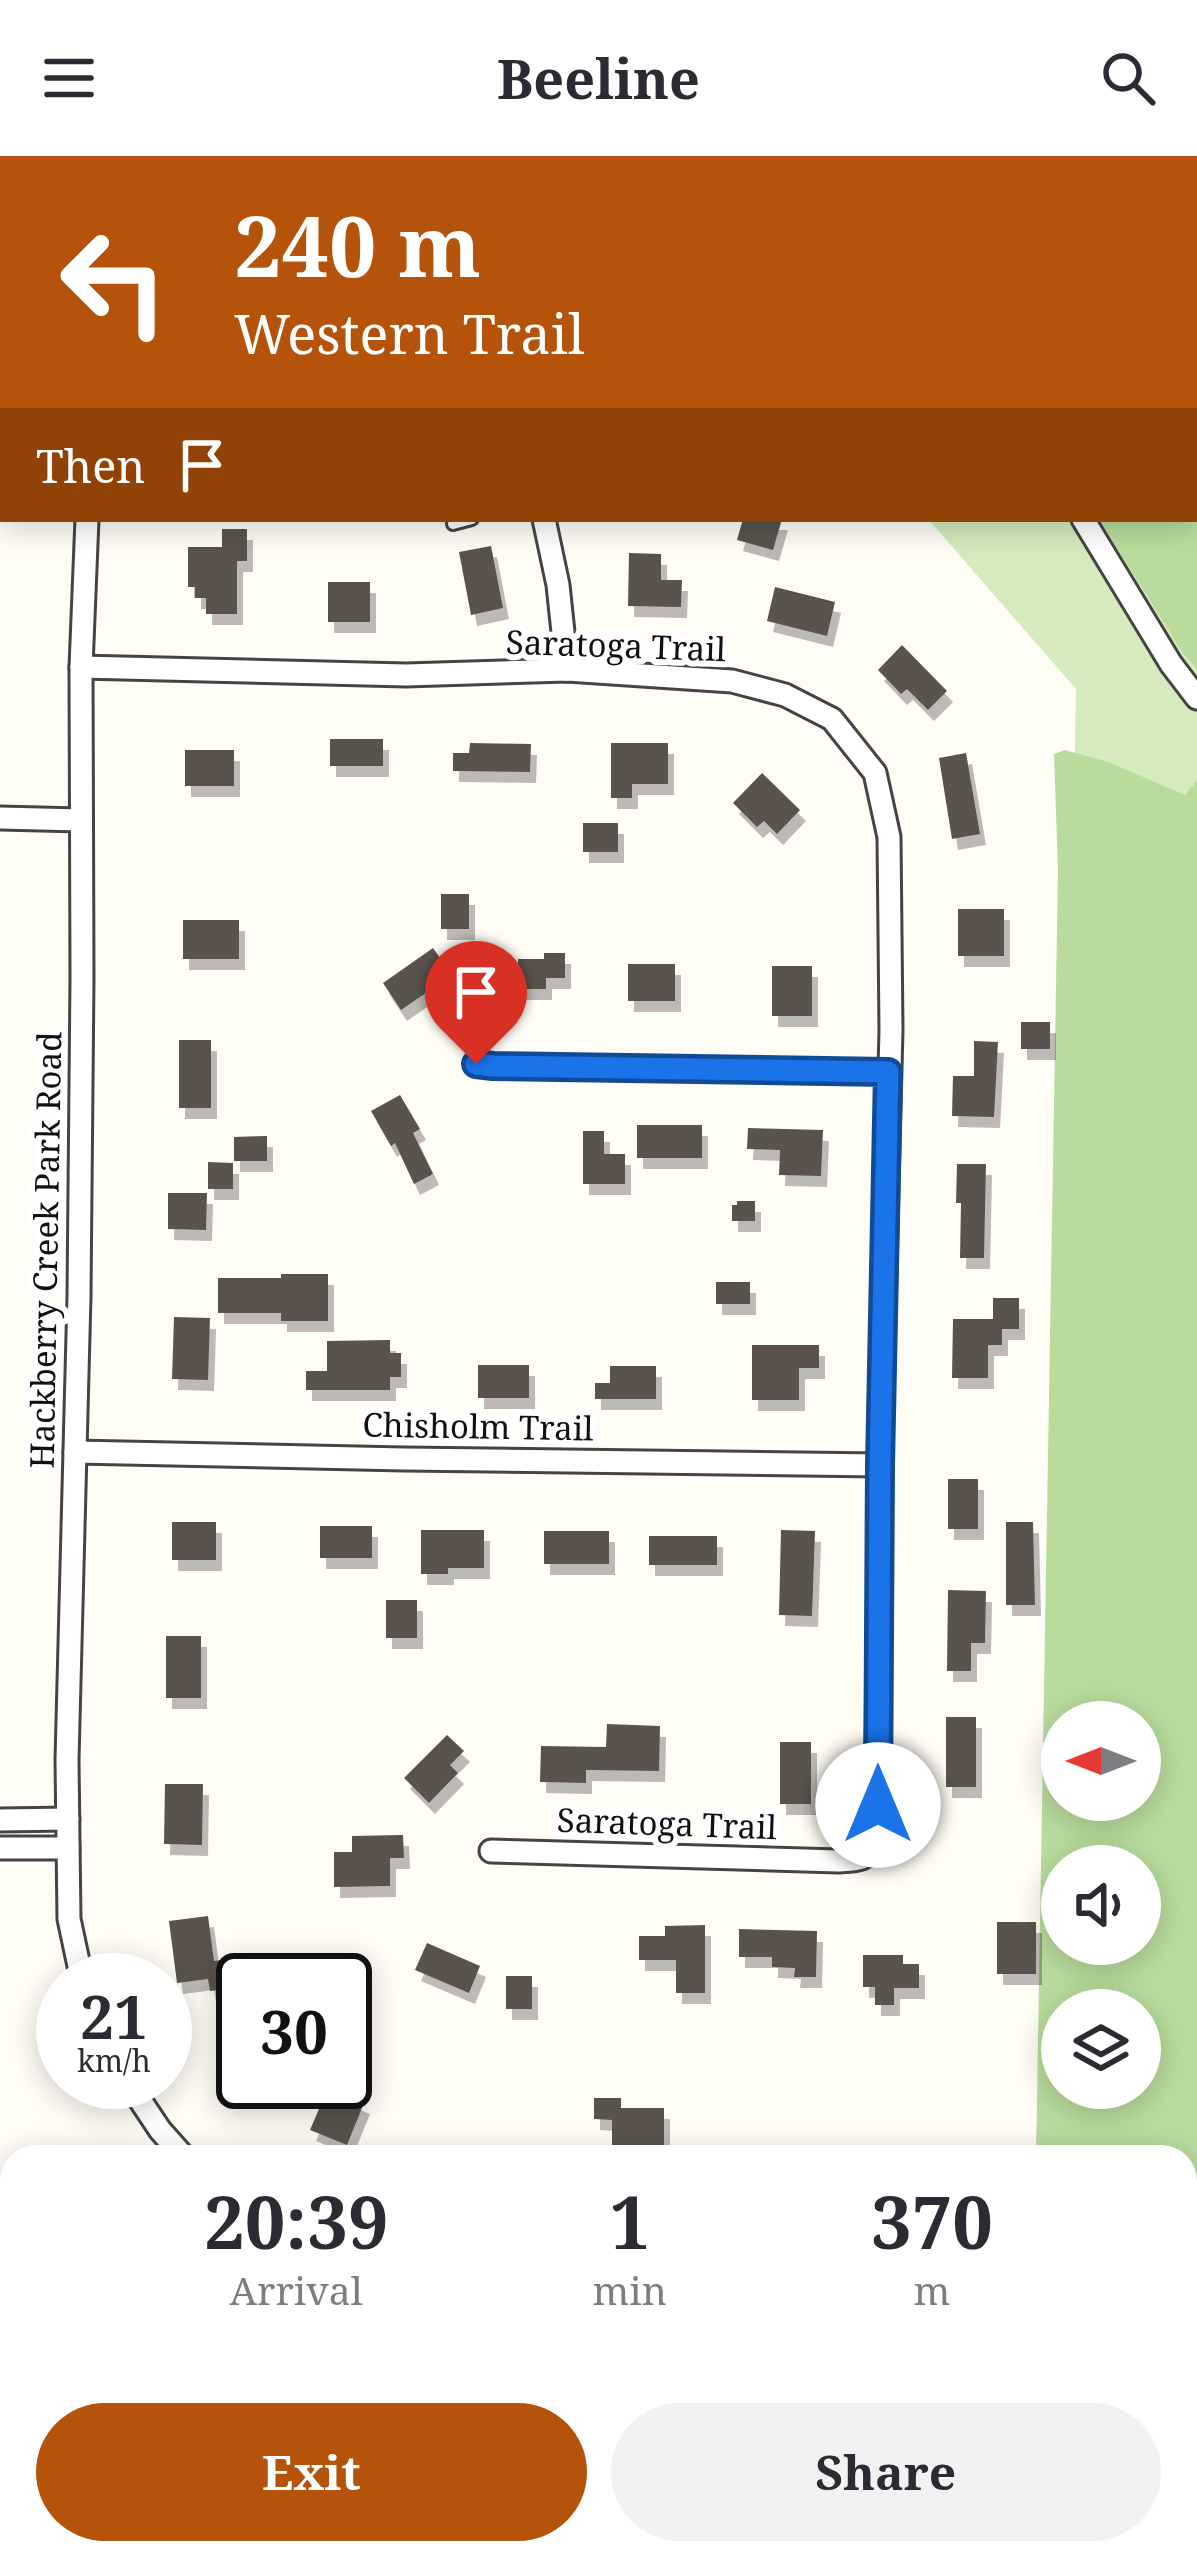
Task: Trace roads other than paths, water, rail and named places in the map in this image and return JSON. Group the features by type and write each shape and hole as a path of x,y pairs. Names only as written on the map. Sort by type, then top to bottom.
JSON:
{"street":[{"name":"Hackberry Creek Park Road","path":"76,1953 69,1919 68,1819 82,996 81,667 87,522"},
{"path":"545,522 558,585 567,670"},
{"path":"1085,522 1171,664 1197,698"},
{"name":"Saratoga Trail","path":"81,667 406,675 567,670 732,681 785,695 832,719 874,773 889,837 891,1030 876,1844 860,1860 838,1862 491,1851"},
{"path":"0,818 81,820"},
{"path":"476,1064 888,1072"},
{"name":"Chisholm Trail","path":"75,1452 880,1465"},
{"path":"0,1820 68,1819"},
{"path":"0,1849 68,1848"},
{"path":"145,2109 174,2145"}],"lane":[{"path":"453,524 461,522"}]}
